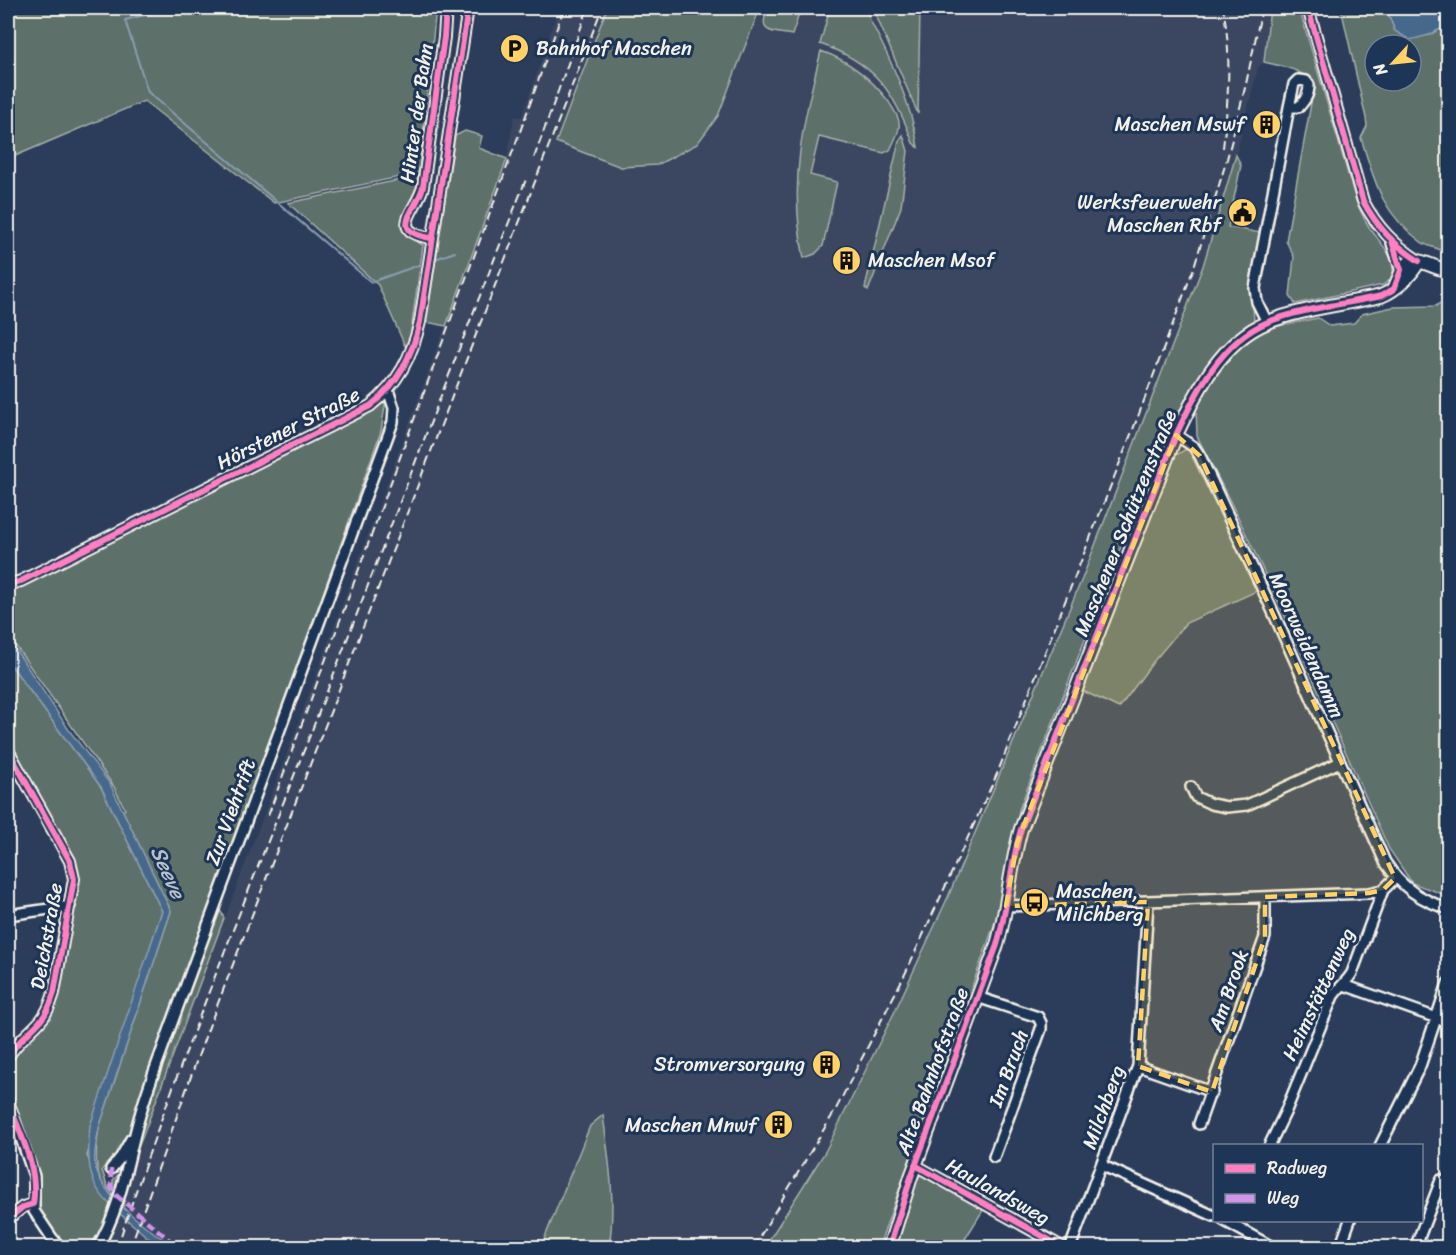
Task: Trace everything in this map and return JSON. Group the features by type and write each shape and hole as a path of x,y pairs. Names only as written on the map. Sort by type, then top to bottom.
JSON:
{"main road":[{"name":"Maschener Schützenstraße","path":"1006,906 1013,860 1021,829 1176,435 1199,389 1223,355 1245,335 1267,322 1381,296 1394,289 1411,273 1419,261"},
{"path":"1394,289 1401,270 1408,263 1419,261 1449,271"},
{"name":"Alte Bahnhofstraße","path":"889,1248 915,1165 997,945 1006,906"}],"street":[{"name":"Hinter der Bahn","path":"431,238 412,234 406,220 423,187 446,8"},
{"name":"Hörstener Straße","path":"8,585 21,581 370,406 388,390 407,362 420,322 431,238 468,8"},
{"path":"1308,8 1358,186 1375,222 1392,241 1419,261"},
{"path":"1267,322 1257,302 1256,288 1289,108"},
{"path":"1392,241 1401,270"},
{"name":"Zur Viehtrift","path":"97,1248 123,1187 140,1116 169,1031 393,422 394,408 388,390"},
{"name":"Moorweidendamm","path":"1176,435 1194,447 1200,456 1269,603 1384,862 1395,878"},
{"name":"Deichstraße","path":"8,750 70,861 74,879 54,993 49,1008 42,1019 12,1049 8,1057"},
{"path":"1191,788 1196,796 1211,804 1227,807 1247,805 1340,762"},
{"path":"1006,906 1369,893 1383,890 1395,878 1420,897 1449,909"},
{"name":"Heimstättenweg","path":"1270,1144 1333,996 1352,973 1383,890"},
{"name":"Am Brook","path":"1200,1124 1264,937 1265,897"},
{"name":"Milchberg","path":"1070,1248 1138,1066 1148,902"},
{"path":"8,915 70,906"},
{"path":"1381,1144 1420,1066 1449,982"},
{"path":"1344,985 1449,1022"},
{"name":"Im Bruch","path":"977,997 1038,1017 1041,1023 1041,1029 994,1157"},
{"path":"1138,1066 1212,1092"},
{"path":"8,1101 34,1176 33,1204 39,1220 61,1248"},
{"path":"111,1169 135,1135"},
{"name":"Haulandsweg","path":"915,1165 1064,1248"},
{"path":"1101,1165 1213,1215"},
{"path":"1415,1248 1441,1180"},
{"path":"8,1219 23,1207 33,1204"},
{"path":"1340,1248 1350,1222"},
{"path":"1239,1224 1274,1248"}],"highlighted area":[{"path":"1176,435 1200,456 1395,878 1383,890 1369,893 1265,897 1265,937 1212,1092 1138,1066 1148,902 1006,906 1017,843"}],"shaded area":[{"path":"559,8 607,8 604,17 718,116 760,8 1270,8 1264,62 1258,68 1236,155 1241,165 1228,227 1252,287 1254,322 1268,328 1197,405 1173,420 1130,523 1019,810 1002,903 880,1243 867,1245 865,1248 104,1248 136,1153 507,159 514,117 522,117"},
{"path":"1386,8 1448,8 1448,25 1429,35 1423,37 1423,33 1395,31"},
{"path":"8,638 69,730 110,784 171,911 99,1128 95,1165 99,1177 116,1201 173,1247 162,1246 154,1242 111,1206 96,1186 89,1162 90,1126 162,911 101,787 8,661"}],"green space":[{"path":"8,8 436,8 419,173 274,203 144,101 8,159"},
{"path":"607,8 760,8 718,116 697,144 657,165 621,167 556,142"},
{"path":"768,8 801,8 792,35 772,32 765,27"},
{"path":"830,8 866,8 905,98 918,147 913,143 898,108 880,81 855,60 820,44"},
{"path":"873,8 920,8 918,114"},
{"path":"1270,8 1299,8 1356,201 1367,224 1390,257 1392,278 1383,285 1295,304 1290,296 1294,257 1286,241 1314,87 1299,72 1264,62"},
{"path":"1341,8 1386,8 1395,31 1412,33 1363,33 1363,93 1423,93 1423,34 1429,35 1448,25 1448,255 1420,241 1396,219 1388,207 1381,195 1361,138 1367,126"},
{"path":"821,51 851,65 875,85 889,102 899,125 890,150 884,153 819,137 810,175 837,182 823,246 815,254 804,258 797,204 800,153 808,103"},
{"path":"465,131 482,136 479,148 507,159 446,326 426,322 455,136"},
{"path":"903,135 908,151 901,207 868,291 865,288 899,141"},
{"path":"1236,155 1241,165 1228,227 1261,233 1252,287 1254,322 1268,328 1318,318 1330,326 1354,323 1362,314 1393,307 1436,306 1448,297 1448,896 1412,883 1389,849 1283,612 1197,436 1196,406 1173,420 1130,523 1019,810 1002,903 880,1243 867,1245 865,1248 764,1248 825,1152 948,897 1082,579 1203,266"},
{"path":"419,176 418,191 403,215 407,237 423,245 410,338 405,346 378,285 288,203"},
{"path":"386,400 381,431 276,727 217,904 224,918 144,1133 136,1153 129,1154 115,1193 113,1180 119,1174 126,1153 106,1164 102,1170 108,1188 116,1197 115,1199 102,1184 99,1175 96,1157 99,1128 171,911 123,811 125,809 114,787 8,635 8,591"},
{"path":"1188,448 1257,591 1186,623 1119,708 1081,690 1169,459"},
{"path":"8,661 101,787 162,911 87,1156 113,1208 93,1247 66,1247 43,1219 39,1206 38,1178 9,1089 10,1059 42,1023 75,892 70,853 8,740"},
{"path":"603,1115 612,1198 609,1247 541,1247 590,1126"},
{"path":"916,1169 985,1207 960,1247 894,1248"}],"waterway":[{"path":"165,8 125,20 148,92 371,282 419,265"},
{"path":"435,259 455,252"}],"railway":[{"path":"268,816 564,8"},
{"path":"534,158 588,8"},
{"path":"130,1248 205,1037 602,8"},
{"path":"1223,8 1228,42 1228,95 1223,148"},
{"path":"753,1248 836,1109 906,972 997,774 1139,414 1193,270 1227,159 1262,8"},
{"path":"117,1248 212,985 527,177"}],"marked path":[{"path":"111,1169 111,1187 117,1196 179,1248"}],"cycle path":[{"path":"431,238 410,231 407,225 423,187 446,8"},
{"path":"8,585 21,581 370,406 396,379 408,358 420,322 468,8"},
{"path":"1308,8 1363,201 1387,235 1419,261"},
{"path":"889,1248 911,1177 997,945 1021,829 1176,435 1212,370 1224,355 1251,331 1281,317 1381,296 1394,289 1401,270 1392,241"},
{"path":"8,750 70,861 74,879 54,993 50,1004 37,1025 8,1057"},
{"path":"8,1101 31,1164 34,1191 33,1204 23,1207 8,1219"},
{"path":"915,1165 1064,1248"}],"place":[{"name":"Bahnhof Maschen","path":"515,48"},
{"name":"Maschen Mswf","path":"1266,124"},
{"name":"Werksfeuerwehr Maschen Rbf","path":"1242,213"},
{"name":"Maschen Msof","path":"847,260"},
{"name":"Maschen, Milchberg","path":"1035,902"},
{"name":"Stromversorgung","path":"826,1064"},
{"name":"Maschen Mnwf","path":"778,1125"}],"water label":[{"name":"Seeve","path":"168,872"}]}
